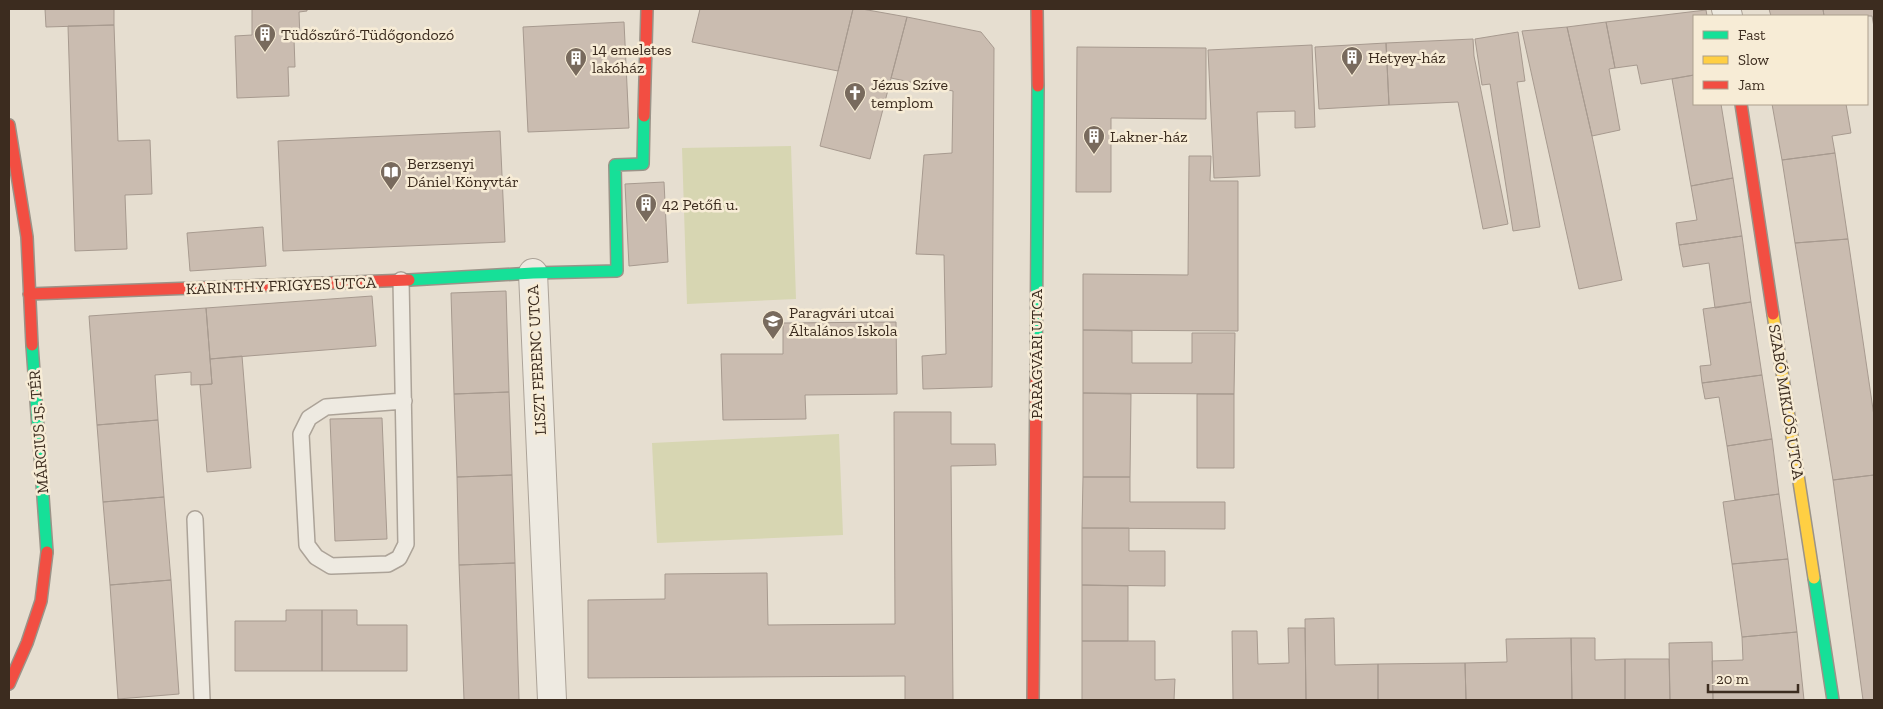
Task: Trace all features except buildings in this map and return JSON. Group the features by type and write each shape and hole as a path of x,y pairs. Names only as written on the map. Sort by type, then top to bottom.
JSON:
{"street":[{"name":"LISZT FERENC UTCA","path":"552,700 532,273 618,271 615,165 643,164 647,9"},
{"name":"PARAGVÁRI UTCA","path":"1033,700 1037,9"},
{"name":"SZABÓ MIKLÓS UTCA","path":"1741,105 1833,700"},
{"name":"MÁRCIUS 15. TÉR","path":"9,125 12,166 27,237 28,294 47,556 41,601 27,643 9,684"},
{"name":"KARINTHY FRIGYES UTCA","path":"28,294 402,280 532,273"}],"lane":[{"path":"402,280 404,400 406,544 398,558 388,564 331,566 316,557 307,545 301,434 309,418 326,407 404,400"},
{"path":"196,519 202,700"}],"green space":[{"path":"791,146 796,299 687,304 682,148"},
{"path":"839,434 843,535 657,543 652,443"}],"traffic: fast":[{"path":"1036,379 1038,86"},
{"path":"409,280 533,273 617,271 615,165 643,164 644,116"},
{"path":"32,345 47,552"},
{"path":"1814,578 1833,700"}],"traffic: slow":[{"path":"1773,314 1814,578"}],"traffic: jam":[{"path":"644,116 647,9"},
{"path":"1037,9 1038,86"},
{"path":"1741,105 1773,314"},
{"path":"9,125 27,237 32,345"},
{"path":"29,294 409,280"},
{"path":"1033,700 1036,379"},
{"path":"9,684 27,643 41,601 47,552"}],"place":[{"name":"Tüdőszűrő-Tüdőgondozó","path":"265,53"},
{"name":"Hetyey-ház","path":"1352,76"},
{"name":"14 emeletes lakóház","path":"576,77"},
{"name":"Jézus Szíve templom","path":"855,112"},
{"name":"Lakner-ház","path":"1094,155"},
{"name":"Berzsenyi Dániel Könyvtár","path":"391,191"},
{"name":"42 Petőfi u.","path":"646,223"},
{"name":"Paragvári utcai Általános Iskola","path":"773,340"}]}
